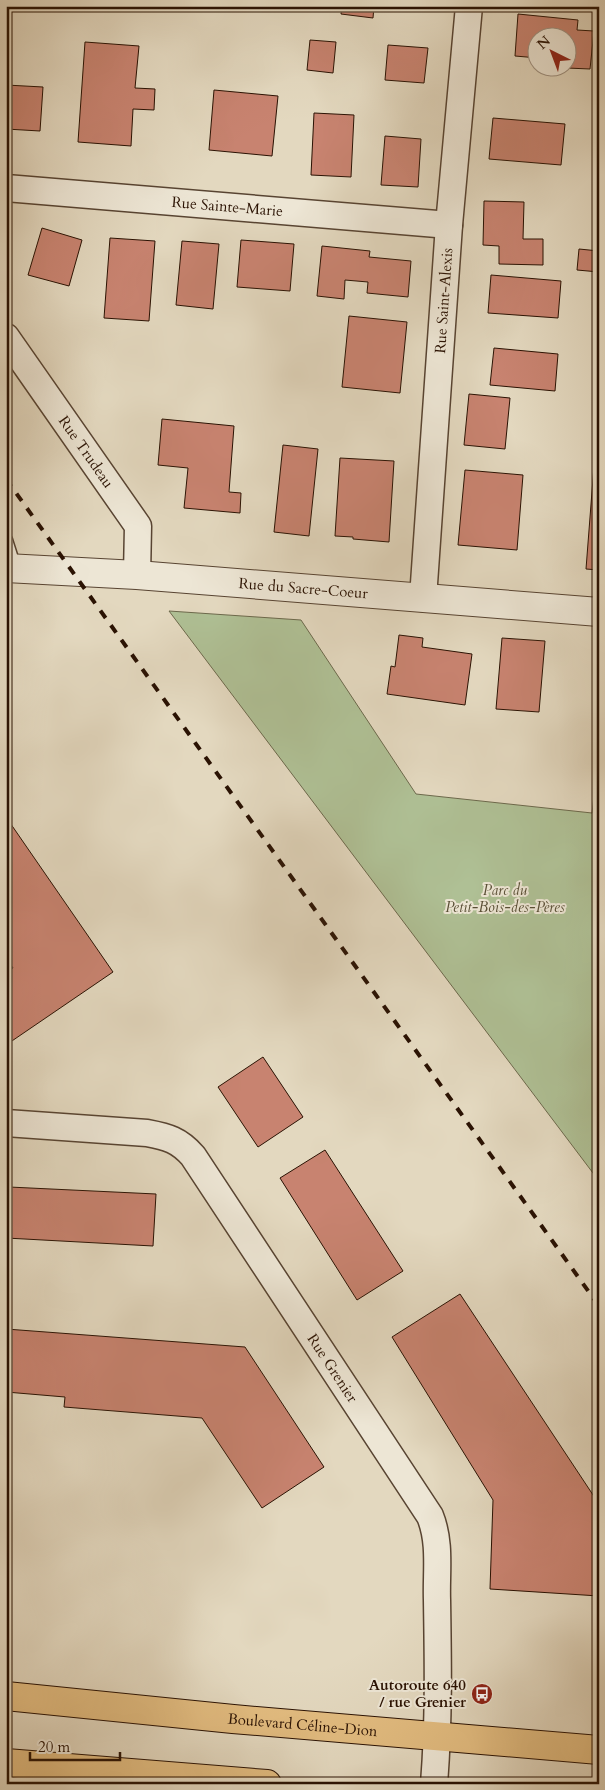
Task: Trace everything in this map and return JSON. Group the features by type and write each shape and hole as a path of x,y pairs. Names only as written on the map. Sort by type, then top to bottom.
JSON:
{"main road":[{"name":"Boulevard Céline-Dion","path":"6,1696 438,1738 599,1750"},
{"path":"6,1763 105,1777 268,1784"}],"street":[{"name":"Rue Saint-Alexis","path":"423,598 449,226 469,6"},
{"name":"Rue Sainte-Marie","path":"6,188 449,226"},
{"name":"Rue Trudeau","path":"6,337 138,526 137,575"},
{"name":"Rue du Sacre-Coeur","path":"11,568 137,575 599,612"},
{"name":"Rue Grenier","path":"6,1123 156,1135 177,1141 182,1145 193,1156 430,1516 435,1527 437,1540 438,1738 434,1784"}],"lane":[{"path":"6,540 12,555 11,568"}],"green space":[{"name":"Parc du Petit-Bois-des-Pères","path":"169,611 301,620 416,794 592,813 599,751 599,1181"}],"building":[{"path":"342,6 374,6 373,18 341,14"},
{"path":"518,14 578,20 577,28 528,28 528,57 515,56"},
{"path":"578,30 594,31 590,69 578,68"},
{"path":"310,40 336,42 333,73 307,70"},
{"path":"85,42 139,46 135,88 155,89 154,110 133,109 131,146 78,142"},
{"path":"388,45 428,48 424,83 385,80"},
{"path":"6,85 43,87 40,131 6,129"},
{"path":"214,90 278,96 272,156 209,150"},
{"path":"314,113 354,115 351,177 311,175"},
{"path":"493,118 565,124 561,165 489,159"},
{"path":"385,136 421,139 418,187 381,185"},
{"path":"484,201 524,202 523,239 543,239 543,265 499,264 499,246 483,245"},
{"path":"42,228 82,240 69,286 28,275"},
{"path":"110,238 155,241 149,321 104,318"},
{"path":"241,240 294,244 290,291 237,287"},
{"path":"182,241 219,244 213,309 176,305"},
{"path":"322,246 370,251 369,257 411,261 408,297 367,293 368,282 345,280 344,299 317,296"},
{"path":"579,249 599,251 599,272 577,270"},
{"path":"491,275 561,281 558,318 488,313"},
{"path":"349,316 407,322 400,393 342,387"},
{"path":"494,348 558,354 555,391 490,385"},
{"path":"469,394 510,398 505,449 464,445"},
{"path":"599,414 599,570 586,569"},
{"path":"162,419 234,426 229,492 241,493 240,513 184,508 188,468 158,465"},
{"path":"283,445 318,449 309,536 274,532"},
{"path":"340,458 394,461 389,542 335,536"},
{"path":"465,470 523,475 517,550 458,545"},
{"path":"399,635 423,638 422,647 472,654 465,705 387,694 391,666 395,667"},
{"path":"502,638 545,641 539,712 496,709"},
{"path":"6,817 113,972 6,1045 6,972 13,968 6,958"},
{"path":"263,1057 303,1117 258,1147 218,1087"},
{"path":"325,1150 403,1271 357,1300 280,1178"},
{"path":"9,1187 156,1194 153,1246 6,1238"},
{"path":"460,1294 599,1504 599,1596 490,1589 493,1500 392,1337"},
{"path":"6,1329 245,1347 324,1467 262,1508 202,1418 64,1407 65,1397 6,1392"}],"railway":[{"path":"6,479 599,1306"}],"place":[{"name":"Autoroute 640 / rue Grenier","path":"482,1694"}]}
